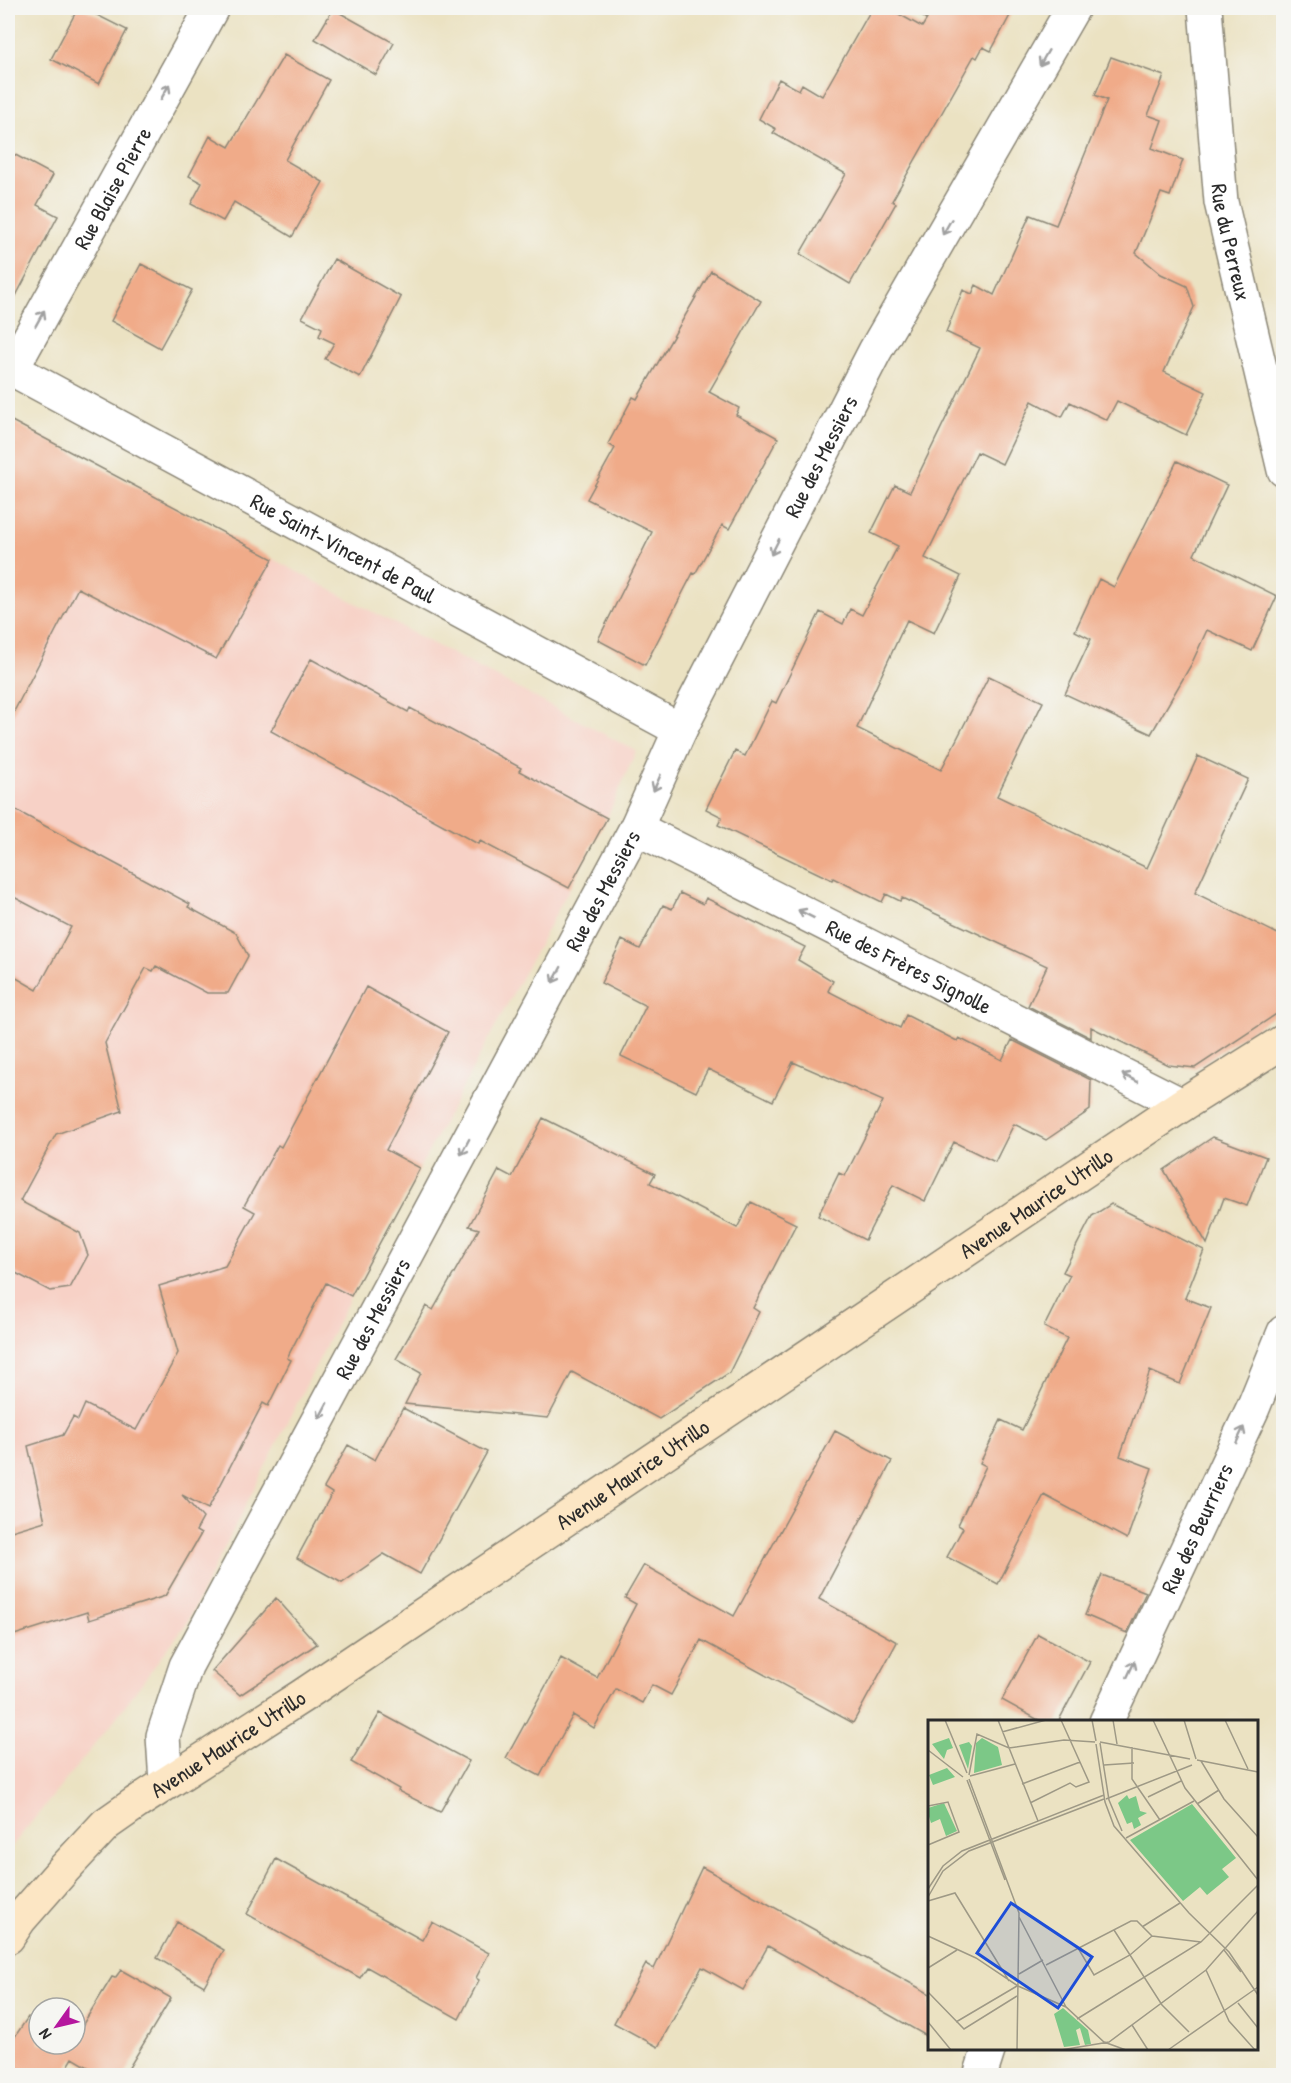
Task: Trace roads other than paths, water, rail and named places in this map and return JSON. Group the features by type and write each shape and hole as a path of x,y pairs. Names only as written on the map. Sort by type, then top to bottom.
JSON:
{"street":[{"name":"Rue Blaise Pierre","path":"10,368 212,8"},
{"name":"Rue des Messiers","path":"166,1782 163,1736 186,1666 636,828 680,730 875,351 1073,8"},
{"name":"Rue du Perreux","path":"1205,8 1221,202 1284,470"},
{"name":"Rue Saint-Vincent de Paul","path":"10,368 680,730"},
{"name":"Rue des Frères Signolle","path":"636,828 1182,1105"},
{"name":"Avenue Maurice Utrillo","path":"8,1937 20,1919 106,1824 166,1782 302,1696 1182,1105 1284,1041"},
{"name":"Rue des Beurriers","path":"1107,1720 1253,1408 1284,1332"},
{"path":"980,2076 989,2050"}]}
